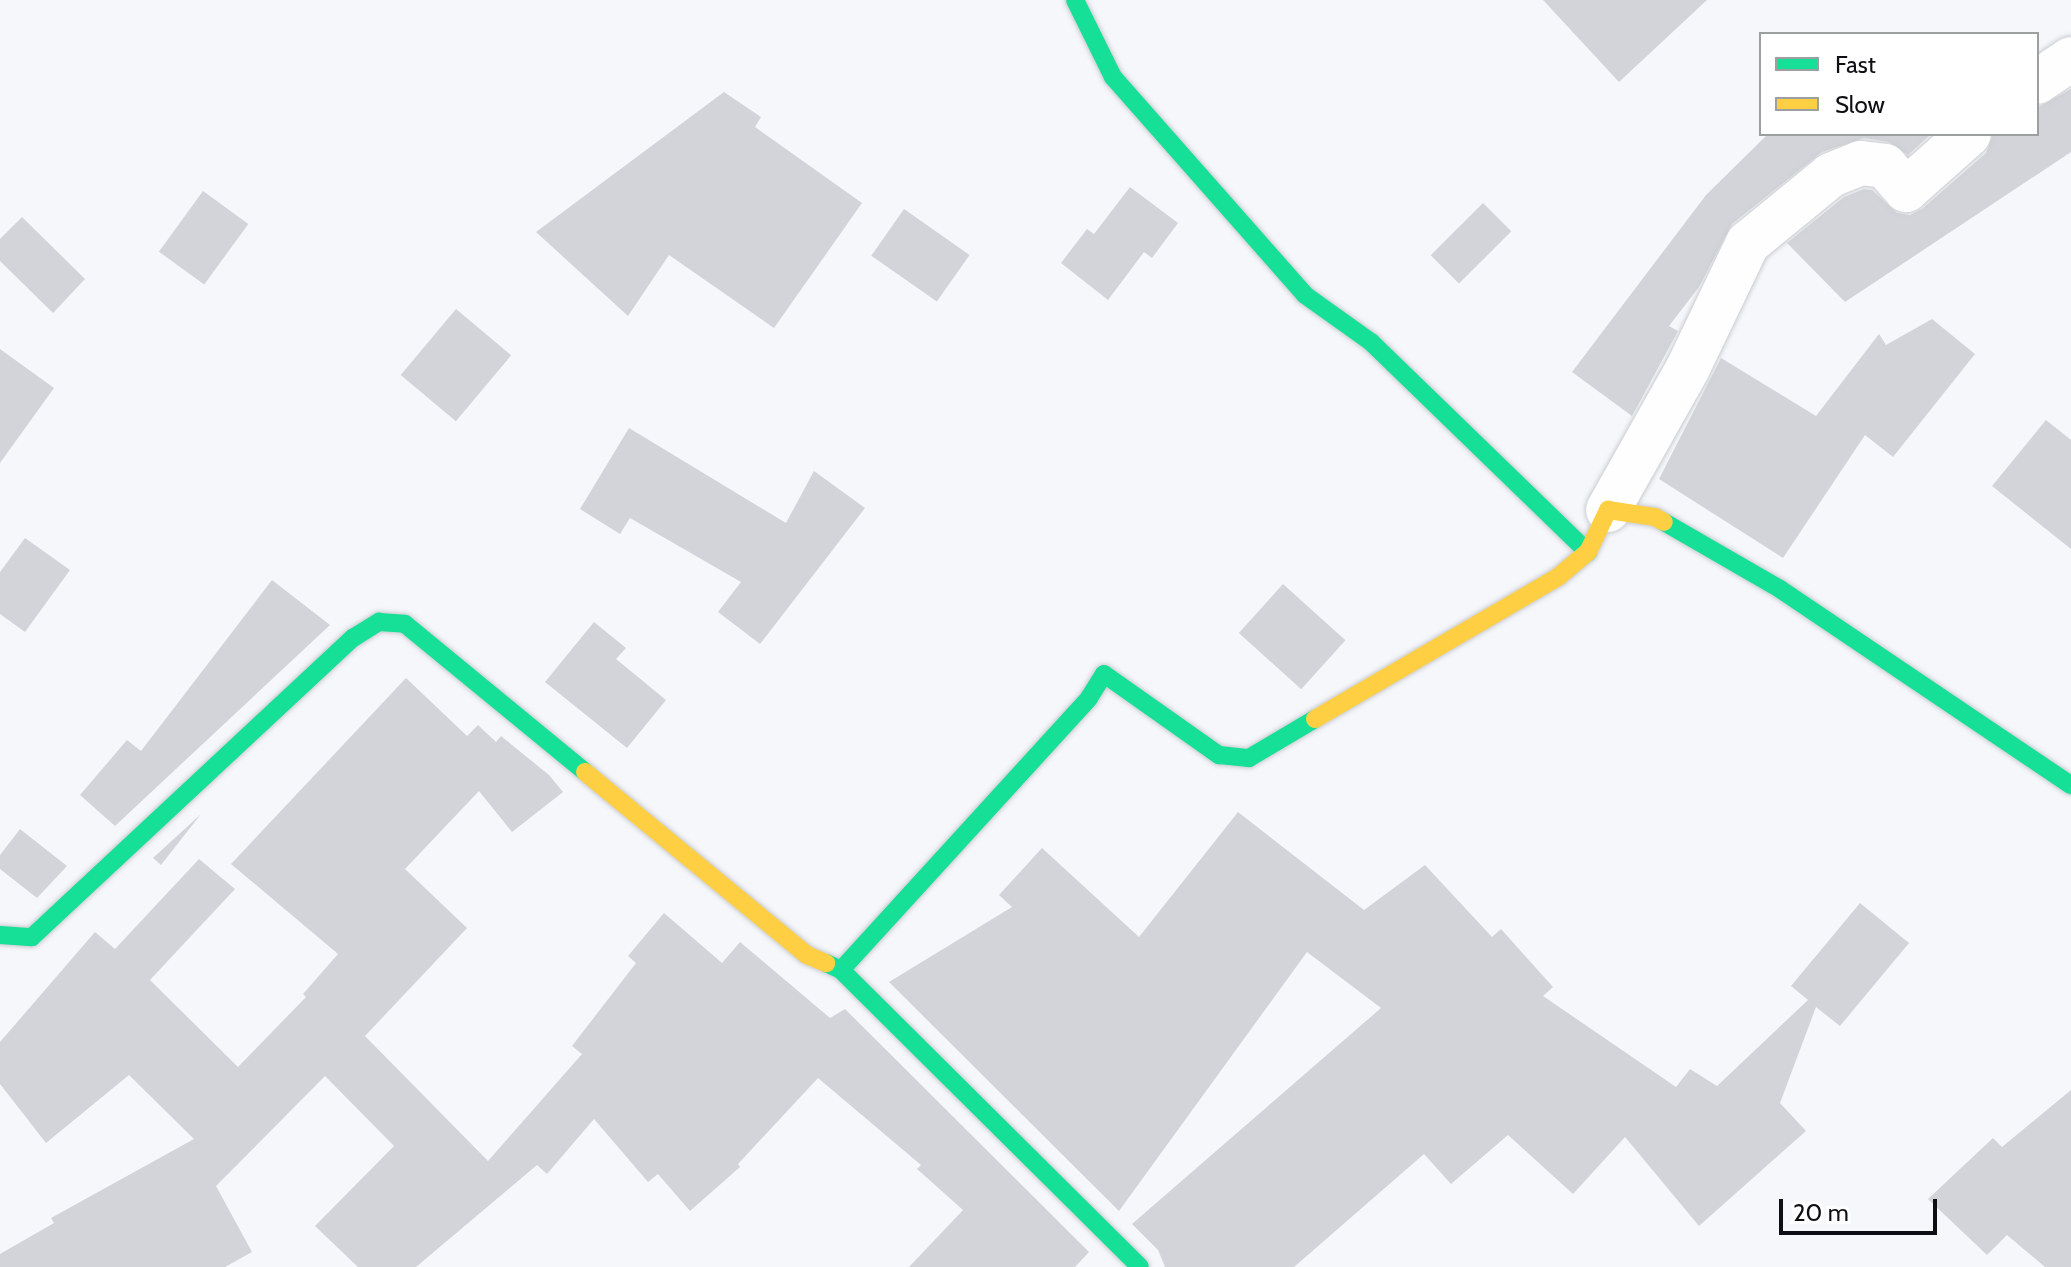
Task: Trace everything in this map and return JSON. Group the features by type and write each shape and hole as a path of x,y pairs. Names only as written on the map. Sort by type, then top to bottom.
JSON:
{"street":[{"path":"1075,0 1113,77 1305,295 1371,342 1588,552"},
{"path":"2039,81 2071,59"},
{"path":"841,970 1089,698 1104,674 1219,755 1249,758 1558,577 1588,552 1608,510 1688,368 1748,243 1831,175 1861,163 1885,166 1906,190 1967,136"},
{"path":"1608,510 1655,517 1780,589 2071,785"},
{"path":"0,935 32,937 353,638 379,622 405,624 807,955 841,970 1140,1267"}],"building":[{"path":"1543,0 1707,0 1619,82"},
{"path":"2071,89 2071,152 1845,302 1787,243 1844,197 1864,189 1872,190 1897,213 1910,215 1922,209 1986,153 1992,136 2039,136 2039,107"},
{"path":"724,92 761,117 755,127 862,203 774,328 669,255 628,316 536,232"},
{"path":"1766,136 1929,136 1908,155 1889,142 1864,138 1822,152 1732,224 1699,287 1669,326 1678,331 1632,416 1572,372 1706,195"},
{"path":"1130,187 1178,223 1152,258 1144,252 1108,300 1061,263 1087,229 1094,234"},
{"path":"203,191 248,224 204,285 159,252"},
{"path":"1483,203 1511,231 1459,284 1431,255"},
{"path":"904,209 970,255 937,302 871,256"},
{"path":"22,217 85,279 53,313 0,261 0,239"},
{"path":"456,309 511,355 456,421 401,375"},
{"path":"1932,319 1975,354 1893,457 1865,435 1783,558 1659,479 1721,358 1816,416 1879,334 1886,345"},
{"path":"0,349 54,388 0,463"},
{"path":"2046,420 2071,440 2071,549 1992,486"},
{"path":"629,428 786,523 814,471 865,508 760,644 718,612 741,582 630,518 620,534 580,509"},
{"path":"25,538 70,570 25,632 0,614 0,572"},
{"path":"272,580 330,625 115,826 80,795 127,740 141,751"},
{"path":"1283,584 1345,640 1301,689 1239,633"},
{"path":"594,622 626,648 616,659 666,700 627,748 545,682"},
{"path":"406,678 467,736 478,725 496,742 501,736 549,775 563,792 512,832 479,791 405,869 467,928 365,1036 488,1161 582,1054 572,1046 636,963 628,956 664,913 722,963 740,942 830,1018 845,1009 1089,1252 1075,1267 909,1267 963,1210 917,1169 921,1165 818,1078 738,1164 740,1167 690,1211 658,1174 648,1182 594,1119 547,1174 537,1165 416,1267 358,1267 315,1226 394,1146 325,1076 216,1186 252,1252 225,1267 0,1267 0,1254 54,1223 51,1218 194,1139 129,1075 46,1143 0,1084 0,1042 95,932 115,949 199,859 235,889 150,980 238,1067 306,997 303,994 338,954 231,864"},
{"path":"1238,812 1364,910 1425,865 1492,937 1501,929 1553,987 1543,996 1676,1087 1690,1069 1717,1086 1808,1000 1791,986 1860,903 1909,943 1840,1026 1816,1007 1780,1103 1806,1131 1699,1226 1625,1137 1573,1194 1508,1135 1451,1184 1424,1154 1294,1267 1165,1267 1158,1250 1132,1224 1381,1008 1307,952 1119,1211 889,982 1012,907 999,895 1042,848 1139,937"},
{"path":"201,814 161,865 153,858"},
{"path":"20,829 67,866 37,898 0,869 0,855"},
{"path":"2071,1090 2071,1267 2045,1267 2007,1235 1987,1255 1928,1199 1993,1138 2002,1147"}],"traffic: fast":[{"path":"1075,0 1113,77 1305,295 1371,342 1588,552"},
{"path":"1664,522 1780,589 2071,785"},
{"path":"0,935 32,937 353,638 379,622 405,624 585,772"},
{"path":"841,970 1089,698 1104,674 1219,755 1249,758 1315,719"},
{"path":"826,963 841,970 1140,1267"}],"traffic: slow":[{"path":"1315,719 1558,577 1588,552 1608,510 1655,517 1664,522"},
{"path":"585,772 807,955 826,963"}]}
